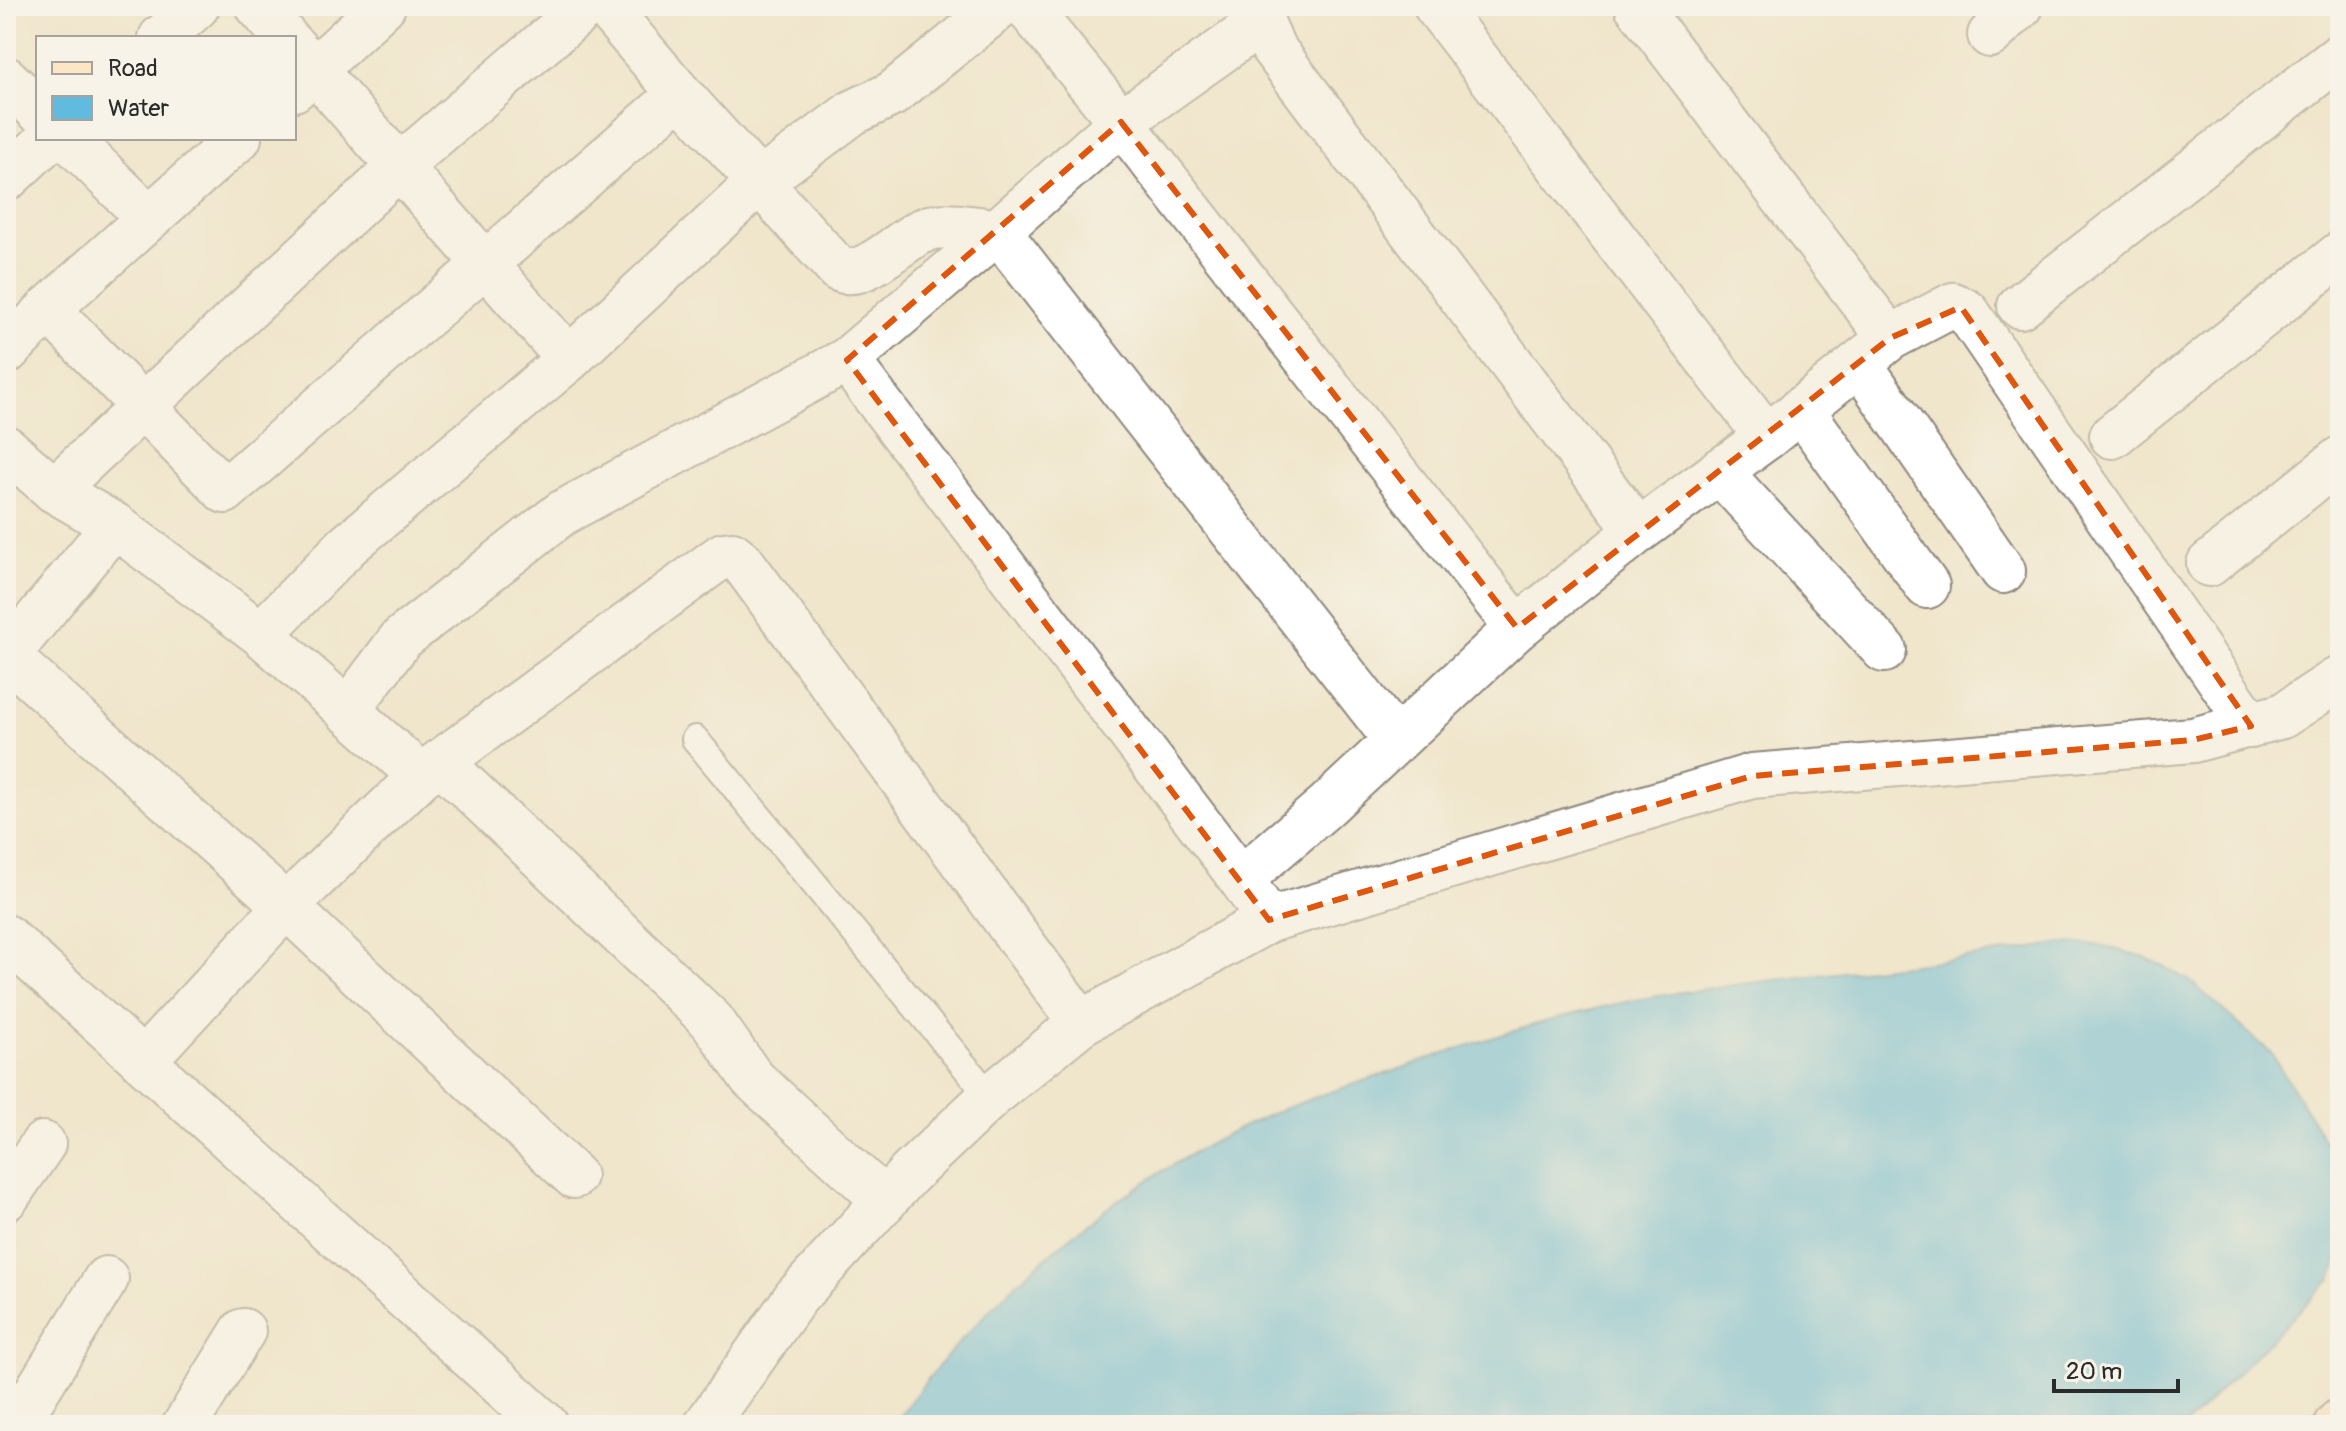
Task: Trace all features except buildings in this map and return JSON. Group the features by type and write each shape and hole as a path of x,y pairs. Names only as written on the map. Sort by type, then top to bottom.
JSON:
{"street":[{"path":"163,36 197,6"},
{"path":"258,6 284,36"},
{"path":"383,6 301,68 400,166 569,359"},
{"path":"54,490 400,166 586,6"},
{"path":"605,6 758,183 838,269 847,273 861,270 916,233 934,226 998,231 1395,739"},
{"path":"261,634 347,546 569,359 758,183 852,113 892,94 1001,6"},
{"path":"1026,6 1121,122 1517,628"},
{"path":"1436,6 1767,437"},
{"path":"1637,6 1875,350 2003,571"},
{"path":"347,711 401,639 562,513 847,360 1121,122 1265,11 1273,48 1638,531"},
{"path":"2020,306 2340,56"},
{"path":"6,79 36,108"},
{"path":"48,309 225,491 680,94"},
{"path":"6,179 48,140"},
{"path":"70,140 149,218"},
{"path":"6,352 48,309 237,140"},
{"path":"2112,436 2340,254"},
{"path":"1241,879 1325,807 1517,628 1638,531 1767,437 1875,350 1953,305 1967,312 2251,726"},
{"path":"847,360 1269,920"},
{"path":"1801,409 1927,586"},
{"path":"6,448 54,490 114,525 261,634 347,711 431,769 712,1021 752,1078 885,1201"},
{"path":"2209,564 2340,459"},
{"path":"1719,471 1884,650"},
{"path":"114,525 6,656 286,906 574,1176"},
{"path":"144,1060 286,906 431,769 723,555 732,554 742,562 1081,1023"},
{"path":"706,1425 796,1297 910,1173 990,1097 1081,1023 1269,920 1752,776 2193,740 2282,716 2340,678"},
{"path":"6,937 546,1425"},
{"path":"6,1198 43,1144"},
{"path":"16,1425 106,1279"},
{"path":"185,1425 243,1331"}],"lane":[{"path":"695,739 990,1097"}],"highlighted area":[{"path":"1121,122 1517,628 1890,338 1961,307 2251,726 2193,740 1752,776 1269,920 847,360"}],"water":[{"path":"2062,943 2100,945 2145,957 2189,980 2271,1053 2340,1165 2340,1255 2331,1279 2186,1425 893,1425 970,1330 1060,1245 1161,1172 1269,1115 1502,1035 1626,1002 1708,988"}]}
